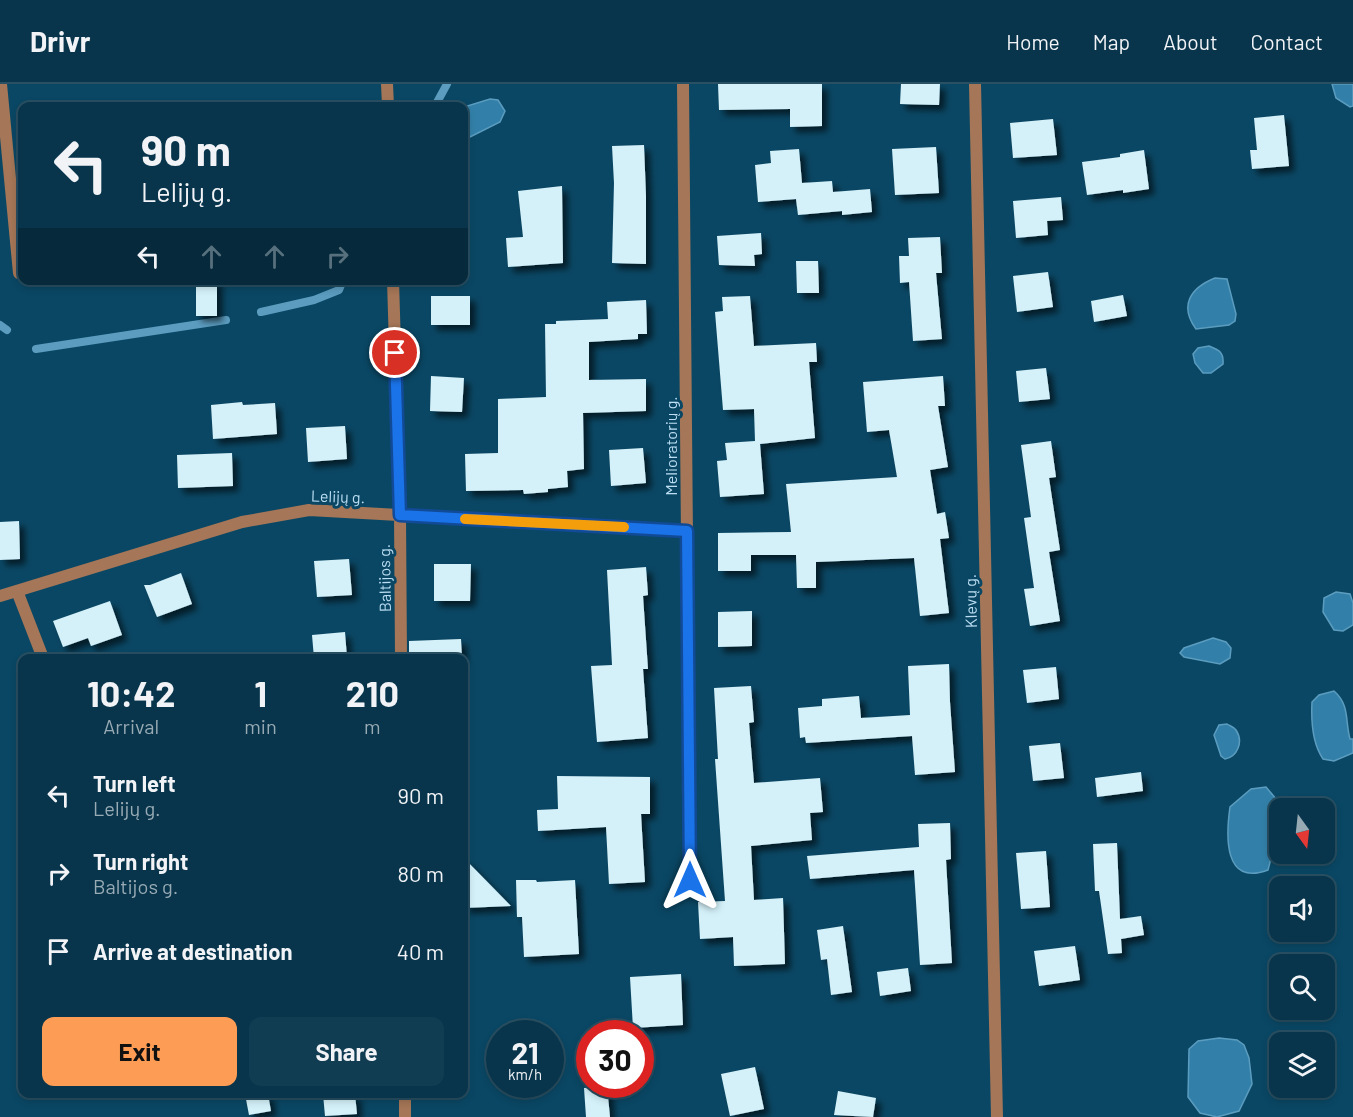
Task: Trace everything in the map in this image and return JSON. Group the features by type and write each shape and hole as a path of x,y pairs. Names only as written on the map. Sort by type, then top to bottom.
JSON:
{"street":[{"path":"1,84 18,262"},
{"path":"387,84 388,102"},
{"name":"Melioratorių g.","path":"683,84 690,880"},
{"name":"Klevų g.","path":"975,84 997,1117"},
{"name":"Baltijos g.","path":"393,285 400,515 401,654"},
{"name":"Lelijų g.","path":"0,596 242,522 309,510 687,531"},
{"path":"17,591 41,654"},
{"path":"405,1098 405,1117"}],"water":[{"path":"1332,84 1353,84 1353,106 1350,107 1336,98"},
{"path":"490,99 498,100 505,111 500,122 468,138 468,106"},
{"path":"1215,278 1227,279 1236,314 1235,321 1229,325 1196,329 1188,313 1190,299 1199,287"},
{"path":"1209,346 1220,352 1223,364 1211,373 1203,373 1195,363 1193,354 1198,348"},
{"path":"1336,592 1350,594 1353,603 1353,625 1343,631 1334,630 1323,612 1324,598"},
{"path":"1213,638 1226,642 1231,648 1230,658 1220,664 1184,657 1180,653 1184,648"},
{"path":"1334,691 1345,708 1350,739 1353,739 1353,753 1334,761 1323,759 1316,746 1312,702 1319,695"},
{"path":"1227,724 1236,730 1239,744 1236,752 1225,759 1221,756 1214,735 1219,725"},
{"path":"1266,787 1275,798 1269,798 1268,870 1253,873 1243,871 1235,865 1228,844 1230,807 1251,789"},
{"path":"1219,1038 1237,1040 1244,1045 1249,1058 1252,1084 1239,1111 1217,1117 1200,1113 1188,1097 1189,1049 1198,1041"}],"building":[{"path":"718,84 822,84 822,126 790,127 790,109 719,110"},
{"path":"901,84 940,84 939,105 900,104"},
{"path":"1284,115 1289,166 1252,169 1250,150 1257,150 1254,118"},
{"path":"1053,119 1057,155 1013,158 1010,123"},
{"path":"644,145 646,264 612,263 614,183 612,146"},
{"path":"936,147 939,193 895,195 892,149"},
{"path":"799,149 802,183 832,181 833,192 870,189 872,212 842,215 842,211 798,215 796,199 758,202 755,165 771,163 770,151"},
{"path":"1144,150 1149,189 1087,195 1082,162 1120,157 1120,154"},
{"path":"562,186 563,263 508,267 506,238 523,237 518,191"},
{"path":"1061,197 1063,220 1047,221 1048,235 1016,238 1013,201"},
{"path":"761,233 762,254 754,255 755,266 719,265 717,236"},
{"path":"940,237 942,273 936,273 942,339 913,341 909,282 900,283 899,256 909,256 908,238"},
{"path":"796,261 818,261 819,293 797,293"},
{"path":"1048,272 1053,307 1017,312 1013,276"},
{"path":"196,285 217,285 217,316 196,316"},
{"path":"1123,295 1127,316 1094,322 1091,301"},
{"path":"431,296 470,296 470,325 431,325"},
{"path":"750,296 754,346 816,343 817,362 809,362 815,438 760,444 764,494 720,497 717,461 727,460 725,443 755,441 754,409 723,410 715,312 723,311 722,297"},
{"path":"646,300 647,334 638,334 638,339 589,342 589,380 646,379 646,411 583,413 584,469 567,471 568,487 524,494 523,490 466,491 465,454 498,453 498,399 546,397 545,324 556,324 556,321 608,319 607,302"},
{"path":"1046,368 1050,399 1019,402 1016,371"},
{"path":"431,376 464,378 462,412 430,411"},
{"path":"943,376 945,406 938,406 948,467 930,470 937,514 945,512 949,538 940,539 949,613 920,616 914,558 816,562 816,588 797,588 796,555 751,555 751,571 718,571 718,533 791,532 786,484 897,477 889,430 867,432 863,382"},
{"path":"242,402 243,405 275,403 277,434 213,439 211,405"},
{"path":"345,426 347,459 308,462 306,428"},
{"path":"1051,441 1056,477 1049,478 1060,550 1049,552 1060,621 1030,626 1024,589 1034,588 1024,518 1031,517 1021,445"},
{"path":"643,448 646,483 611,486 609,450"},
{"path":"232,453 233,486 178,488 177,455"},
{"path":"19,521 20,559 0,560 0,522"},
{"path":"349,559 352,595 317,597 314,561"},
{"path":"434,564 471,564 470,601 434,601"},
{"path":"646,567 648,595 643,596 648,669 643,669 648,738 597,742 591,666 612,665 607,570"},
{"path":"181,573 192,604 157,617 144,585 150,585"},
{"path":"110,601 122,635 91,646 88,638 63,647 53,621"},
{"path":"752,611 752,646 718,647 718,612"},
{"path":"345,632 347,654 314,654 312,635"},
{"path":"461,639 462,654 409,654 409,641"},
{"path":"949,664 955,772 915,775 912,736 806,743 805,737 800,738 798,708 822,706 822,699 859,696 861,718 910,715 908,666"},
{"path":"1056,667 1059,699 1027,703 1023,670"},
{"path":"751,686 754,722 749,723 754,783 820,778 823,812 810,813 812,840 751,846 754,900 783,898 785,964 734,966 733,937 700,939 698,902 725,901 715,759 718,759 714,688"},
{"path":"1060,743 1064,778 1033,781 1029,746"},
{"path":"1141,772 1143,791 1097,797 1095,778"},
{"path":"557,776 650,777 650,814 641,814 645,882 609,884 606,827 538,831 537,810 558,809"},
{"path":"950,823 951,859 946,860 952,963 920,965 914,870 810,879 807,856 919,847 918,824"},
{"path":"1117,843 1120,919 1141,916 1144,935 1121,939 1122,953 1108,954 1099,891 1095,891 1093,844"},
{"path":"1046,851 1050,907 1021,909 1016,853"},
{"path":"468,862 511,906 468,908"},
{"path":"516,880 536,880 537,882 575,880 579,954 524,957 522,917 517,917"},
{"path":"843,926 852,992 831,995 827,959 821,960 817,930"},
{"path":"1075,946 1080,980 1039,986 1034,951"},
{"path":"908,968 911,991 880,996 877,972"},
{"path":"681,974 683,1025 654,1027 654,1020 633,1020 630,977"},
{"path":"755,1067 764,1109 730,1116 721,1074"},
{"path":"838,1091 876,1098 873,1117 834,1115"},
{"path":"246,1098 269,1098 271,1111 249,1115"},
{"path":"323,1098 355,1098 357,1114 325,1116"},
{"path":"585,1098 608,1098 610,1117 586,1117"}],"waterway":[{"path":"437,102 447,84"},
{"path":"261,312 314,300 339,290 341,285"},
{"path":"36,349 226,320"},
{"path":"0,325 7,330"}],"slow traffic":[{"path":"465,519 624,527"}],"route":[{"path":"395,353 400,515 687,531 690,880"}]}
